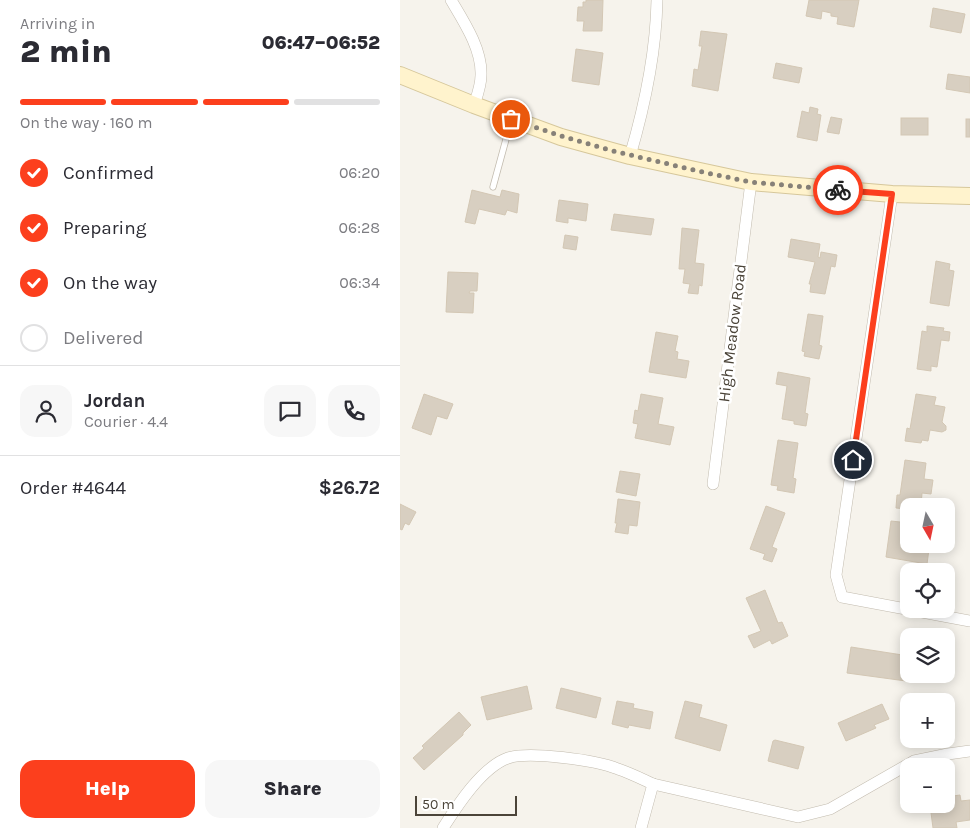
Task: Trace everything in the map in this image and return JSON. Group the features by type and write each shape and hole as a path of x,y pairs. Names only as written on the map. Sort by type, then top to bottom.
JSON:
{"main road":[{"path":"400,75 474,106 561,136 630,156 750,182 892,194 970,196"}],"street":[{"path":"451,0 478,57 481,74 474,106"},
{"path":"630,156 644,105 656,25 657,0"},
{"name":"High Meadow Road","path":"713,484 750,182"},
{"path":"892,194 836,575 842,597 970,620"},
{"path":"443,828 462,798 491,768 507,758 526,755 569,758 616,768 653,784 798,817 830,809 914,761 970,751"},
{"path":"641,828 653,784"}],"lane":[{"path":"493,187 511,119"}],"building":[{"path":"586,0 603,0 602,31 583,31 584,21 577,21 578,7 583,7 583,2 586,2"},
{"path":"809,0 859,0 854,27 837,24 838,17 831,16 831,13 822,11 821,19 806,16"},
{"path":"933,8 965,14 961,33 930,27"},
{"path":"701,31 727,34 718,91 692,86 694,69 698,70 702,46 699,46"},
{"path":"576,49 603,53 599,85 572,81"},
{"path":"776,63 802,68 799,83 773,78"},
{"path":"948,74 970,77 970,93 946,89"},
{"path":"810,107 818,109 817,114 821,115 817,141 797,137 802,111 809,113"},
{"path":"831,117 842,119 839,134 827,132"},
{"path":"901,118 928,118 928,135 901,135"},
{"path":"966,119 970,119 970,137 966,137"},
{"path":"472,190 500,197 502,190 519,194 517,213 507,210 505,215 479,209 475,224 465,222"},
{"path":"559,200 588,204 586,221 568,218 568,223 556,221"},
{"path":"614,214 654,219 651,235 611,230"},
{"path":"682,228 699,230 695,263 704,264 702,286 699,285 698,294 688,293 690,284 683,283 685,269 679,269"},
{"path":"565,235 578,237 576,250 563,248"},
{"path":"791,239 820,244 818,257 820,258 821,252 837,255 835,267 831,266 825,294 810,292 811,284 809,284 815,262 788,257"},
{"path":"936,261 950,264 949,270 954,271 949,306 930,303"},
{"path":"448,272 478,273 477,291 470,291 469,293 474,293 473,313 446,312"},
{"path":"808,314 823,316 819,345 822,346 819,359 804,356 805,352 802,351"},
{"path":"927,326 944,328 943,331 950,332 949,341 941,340 937,367 931,366 931,371 917,369 922,331 927,332"},
{"path":"656,332 678,336 675,351 678,352 677,359 689,361 686,378 649,372"},
{"path":"778,372 810,378 805,413 808,414 806,426 782,419 787,386 776,384"},
{"path":"424,394 453,404 447,419 437,416 431,435 412,428"},
{"path":"641,394 663,398 658,424 674,427 670,445 635,438 638,424 633,423 635,410 638,411"},
{"path":"916,394 936,397 934,405 945,407 942,422 946,426 946,430 942,432 930,430 928,441 922,440 921,443 905,441 907,428 910,429"},
{"path":"778,440 798,443 793,478 796,479 794,493 777,490 778,486 771,485"},
{"path":"905,460 926,463 924,479 933,480 931,494 922,493 922,498 900,498 900,508 896,508 897,495 900,495"},
{"path":"620,471 640,474 636,496 616,492"},
{"path":"618,499 640,502 637,526 629,525 628,534 615,532"},
{"path":"400,504 416,512 409,525 405,523 402,530 400,529"},
{"path":"766,506 785,513 772,547 777,549 772,562 763,559 765,554 750,549"},
{"path":"891,521 900,522 900,553 928,553 927,563 886,557"},
{"path":"765,590 778,623 782,622 788,636 772,644 770,640 754,648 748,636 761,631 746,598"},
{"path":"851,647 900,655 900,680 847,673"},
{"path":"527,686 532,709 487,720 481,697"},
{"path":"561,688 601,698 596,718 556,708"},
{"path":"617,701 634,704 633,708 653,712 650,729 629,725 628,728 612,724"},
{"path":"685,701 702,705 699,717 727,725 720,751 675,738"},
{"path":"882,704 889,719 874,725 876,728 846,741 838,723"},
{"path":"459,712 471,725 463,735 424,770 413,758 424,748 422,746"},
{"path":"773,741 804,747 798,769 768,761"},
{"path":"960,795 961,801 970,800 970,820 956,822 957,828 933,828 931,813 955,813 955,796"}],"way so far":[{"path":"511,119 630,156 698,171 750,182 838,190"}],"route":[{"path":"838,190 892,194 853,460"}]}
